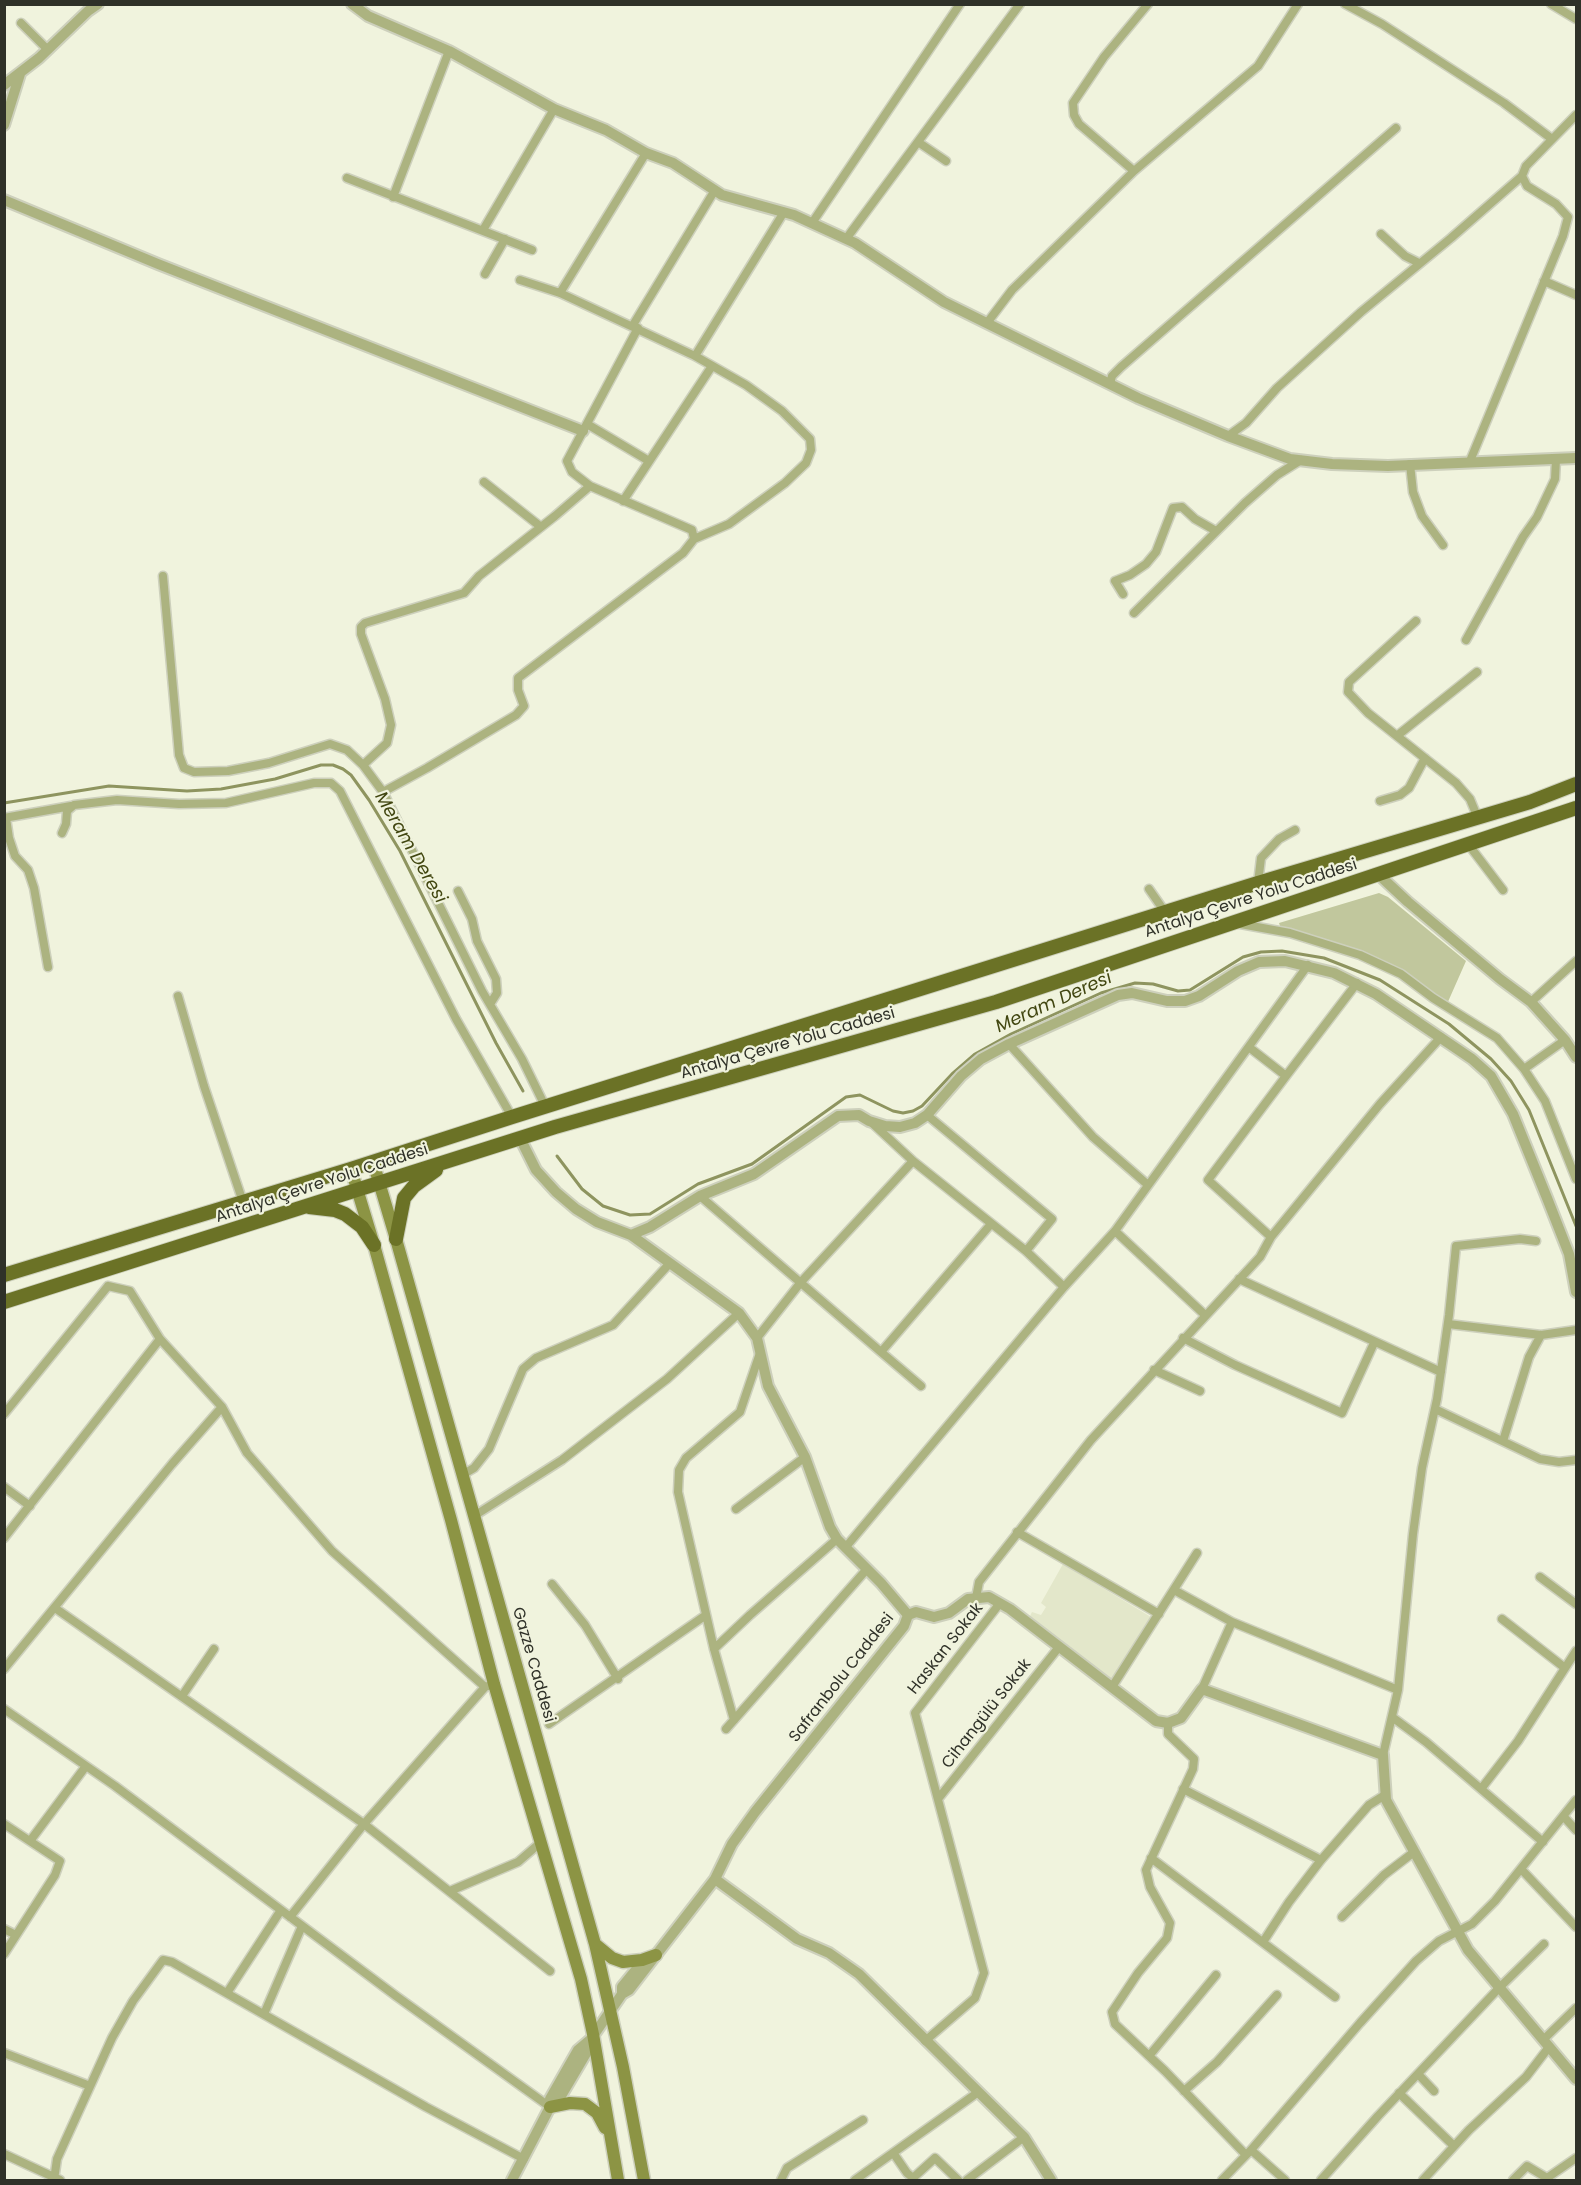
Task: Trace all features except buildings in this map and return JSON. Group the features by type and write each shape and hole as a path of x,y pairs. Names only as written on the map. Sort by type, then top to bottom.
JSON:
{"highway":[{"name":"Antalya Çevre Yolu Caddesi","path":"4,1275 351,1169 1258,883 1530,802 1576,784"},
{"name":"Antalya Çevre Yolu Caddesi","path":"4,1302 520,1138 996,1002 1576,808"},
{"path":"396,1239 404,1198 427,1176 453,1160"},
{"path":"304,1206 335,1210 345,1214 362,1227 374,1245"}],"main road":[{"name":"Gazze Caddesi","path":"373,1162 595,1944 623,2067 645,2181"},
{"path":"351,1169 374,1245 490,1686 581,1979 618,2181"},
{"path":"595,1944 612,1958 622,1962 642,1960 656,1955"},
{"path":"550,2107 570,2103 585,2104 597,2114 610,2137"}],"street":[{"path":"352,4 368,16 449,51 554,109 606,130 646,153 673,164 722,195 784,212 846,239 944,302 1110,384 1228,436 1290,459 1332,464 1388,466 1576,458"},
{"path":"812,223 960,4"},
{"path":"846,239 1020,4"},
{"path":"1134,171 1079,124 1074,115 1073,103 1104,57 1148,4"},
{"path":"987,323 1012,290 1134,171 1258,66 1298,4"},
{"path":"1345,4 1382,24 1504,103 1552,139"},
{"path":"1551,4 1576,19"},
{"path":"4,86 97,5"},
{"path":"21,23 48,50"},
{"path":"393,197 449,51"},
{"path":"4,125 20,74"},
{"path":"483,230 554,109"},
{"path":"1228,436 1246,423 1277,388 1352,319 1522,176 1526,166 1576,115"},
{"path":"1110,384 1112,376 1396,128"},
{"path":"918,142 946,161"},
{"path":"560,293 646,153"},
{"path":"1470,461 1572,218 1556,204 1527,186 1522,176"},
{"path":"347,178 532,250"},
{"path":"694,539 692,530 590,486 572,472 567,461 635,327 715,190"},
{"path":"4,200 158,264 585,428 649,460"},
{"path":"695,356 784,212"},
{"path":"1381,234 1405,256 1419,263"},
{"path":"485,274 505,239"},
{"path":"382,792 428,768 516,716 524,706 518,690 518,678 530,667 647,582 683,553 694,539 729,524 785,483 806,463 810,450 810,439 782,411 746,385 695,356 635,327 560,293 520,280"},
{"path":"1544,281 1576,295"},
{"path":"622,501 712,366"},
{"path":"1466,640 1477,617 1542,509 1555,479 1556,459"},
{"path":"1134,613 1245,503 1278,475 1301,460"},
{"path":"1410,464 1413,492 1419,508 1443,545"},
{"path":"484,482 542,527"},
{"path":"363,765 387,743 391,725 385,699 361,634 361,627 365,623 464,593 479,576 590,486"},
{"path":"1123,594 1115,581 1130,575 1146,564 1156,552 1173,508 1182,507 1195,519 1216,531"},
{"path":"163,576 179,755 184,768 194,772 228,771 269,763 330,744 347,750 363,765 382,792 490,1004 522,1059 545,1106"},
{"path":"1416,621 1349,682 1347,692 1368,713 1456,783 1470,799 1477,816"},
{"path":"1398,735 1450,691 1478,672"},
{"path":"1380,801 1400,795 1409,788 1425,758"},
{"path":"48,967 34,888 28,870 15,856 5,818 74,805 117,800 178,804 226,803 314,783 331,783 340,791 456,1019 512,1117"},
{"path":"62,833 66,824 67,810 74,805"},
{"path":"1258,883 1261,858 1279,839 1295,830"},
{"path":"1468,844 1503,890"},
{"path":"1378,874 1500,979 1531,1002 1572,1047 1524,1069"},
{"path":"1149,890 1165,912"},
{"path":"458,891 472,919 477,941 496,979 497,993 490,1004"},
{"path":"1233,923 1290,933 1360,955 1401,974 1433,998 1497,1038 1524,1069 1545,1101 1576,1179"},
{"path":"869,1121 885,1126 900,1127 915,1123 927,1115 961,1076 981,1059 1118,995 1132,993 1167,1001 1185,1001 1199,996 1238,971 1259,962 1286,961 1308,965 1357,983 1441,1037 1491,1076 1513,1114 1569,1254 1576,1293"},
{"path":"1531,1002 1576,961"},
{"path":"846,1548 1065,1287 1115,1231 1308,965"},
{"path":"1271,1237 1208,1180 1357,983"},
{"path":"178,996 204,1086 243,1202"},
{"path":"976,1598 979,1582 1091,1440 1260,1257 1271,1237 1380,1104 1441,1037"},
{"path":"1009,1044 1093,1137 1148,1185"},
{"path":"1250,1048 1286,1076"},
{"path":"631,1235 650,1227 700,1196 754,1174 838,1116 859,1115 1026,1251 1065,1287"},
{"path":"927,1115 1052,1219 1026,1251"},
{"name":"Safranbolu Caddesi","path":"512,2181 550,2107 558,2102 588,2050 592,2038 622,1994 629,1990 715,1878 732,1844 755,1812 904,1626 908,1615 881,1583 837,1539 830,1527 805,1457 768,1386 757,1338 739,1313 631,1235 597,1222 576,1209 536,1170 520,1138"},
{"path":"757,1338 801,1282 913,1161"},
{"path":"700,1196 921,1386"},
{"path":"881,1352 991,1224"},
{"path":"1115,1231 1205,1315"},
{"path":"1536,1241 1520,1239 1456,1246 1441,1372 1422,1468 1413,1534 1398,1690 1383,1755 1386,1800 1468,1950 1576,2079"},
{"path":"462,1475 474,1468 489,1449 523,1369 536,1358 613,1325 670,1263"},
{"path":"105,1271 108,1286"},
{"path":"1239,1279 1441,1372"},
{"path":"108,1286 130,1291 160,1339 222,1407 247,1453 333,1551 490,1686 364,1824 290,1917"},
{"path":"4,1414 108,1286"},
{"path":"474,1516 570,1453 667,1378 739,1313"},
{"path":"1448,1324 1541,1335 1576,1330"},
{"path":"1503,1441 1529,1357 1541,1335"},
{"path":"1183,1338 1235,1365 1342,1413 1374,1343"},
{"path":"4,1538 160,1339"},
{"path":"734,1720 714,1649 678,1492 679,1470 686,1458 740,1412 760,1353"},
{"path":"1154,1370 1200,1391"},
{"path":"4,1669 172,1464 222,1407"},
{"path":"1435,1409 1540,1459 1559,1462 1576,1460"},
{"path":"736,1509 805,1457"},
{"path":"4,1487 30,1506"},
{"path":"1017,1532 1159,1614"},
{"path":"714,1649 837,1539"},
{"path":"1112,1687 1197,1553"},
{"path":"726,1729 867,1569"},
{"path":"1540,1577 1576,1604"},
{"path":"552,1584 585,1625 618,1679"},
{"path":"1174,1590 1232,1622 1398,1690"},
{"path":"908,1615 916,1612 934,1617 949,1613 968,1599 989,1597 1156,1721 1168,1723 1181,1718 1202,1689 1232,1622"},
{"name":"Haskan Sokak","path":"938,1799 915,1713 1000,1603"},
{"path":"55,1608 364,1824 550,1971"},
{"path":"549,1725 706,1616"},
{"path":"1502,1619 1565,1668"},
{"name":"Cihangülü Sokak","path":"938,1799 1059,1647"},
{"path":"182,1696 214,1648"},
{"path":"1481,1789 1518,1741 1576,1651"},
{"path":"1202,1689 1383,1755"},
{"path":"4,1709 86,1766 550,2107"},
{"path":"1392,1717 1426,1742 1543,1842"},
{"path":"1168,1723 1168,1734 1194,1759 1192,1769 1146,1870 1150,1887 1170,1923 1167,1938 1138,1973 1112,2012 1115,2024 1249,2153 1285,2181"},
{"path":"30,1841 86,1766"},
{"path":"1183,1789 1321,1860"},
{"path":"1263,1942 1289,1902 1321,1860 1369,1805 1385,1794"},
{"path":"925,2041 975,1998 984,1973 938,1799"},
{"path":"1222,2181 1416,1961 1439,1941 1472,1924 1495,1901 1576,1800"},
{"path":"1564,1817 1576,1830"},
{"path":"4,1824 60,1861 55,1875 4,1954"},
{"path":"450,1891 518,1862 540,1843"},
{"path":"1342,1917 1384,1875 1414,1852"},
{"path":"1151,1858 1335,1997"},
{"path":"1521,1869 1576,1928"},
{"path":"715,1878 796,1939 829,1953 859,1974 1024,2138 1051,2181"},
{"path":"227,1993 280,1910"},
{"path":"264,2014 302,1926"},
{"path":"4,1929 16,1935"},
{"path":"1321,2181 1400,2093 1544,1944"},
{"path":"4,2154 56,2180 57,2159 111,2038 133,2001 163,1960 172,1962 426,2107 524,2159"},
{"path":"1149,2056 1216,1975"},
{"path":"1184,2091 1217,2062 1277,1995"},
{"path":"1422,2181 1454,2146 1526,2077 1546,2043 1576,2008"},
{"path":"4,2053 90,2086"},
{"path":"1418,2074 1434,2091"},
{"path":"855,2181 977,2093"},
{"path":"1400,2093 1454,2146"},
{"path":"781,2181 787,2168 863,2120"},
{"path":"967,2181 1024,2138"},
{"path":"894,2154 907,2173 914,2178 935,2158 958,2181"},
{"path":"1513,2181 1527,2166 1548,2178 1576,2158"}],"shaded area":[{"path":"1379,893 1388,897 1466,961 1447,1004 1412,979 1331,943 1280,926 1279,923"},
{"path":"1063,1564 1151,1617 1111,1680 1029,1618 1032,1612 1041,1615 1046,1607 1041,1603"}],"waterway":[{"name":"Meram Deresi","path":"4,803 109,786 187,791 221,789 275,779 321,765 333,765 343,769 351,775 369,800 400,851 496,1043 523,1091"},
{"name":"Meram Deresi","path":"557,1156 582,1189 603,1206 630,1215 650,1214 698,1184 752,1164 846,1097 860,1095 893,1111 903,1113 913,1111 922,1106 952,1074 975,1054 1011,1034 1101,993 1135,983 1153,984 1178,991 1190,990 1243,957 1261,952 1282,951 1324,958 1380,980 1449,1024 1491,1059 1511,1081 1529,1110 1576,1226"}]}
